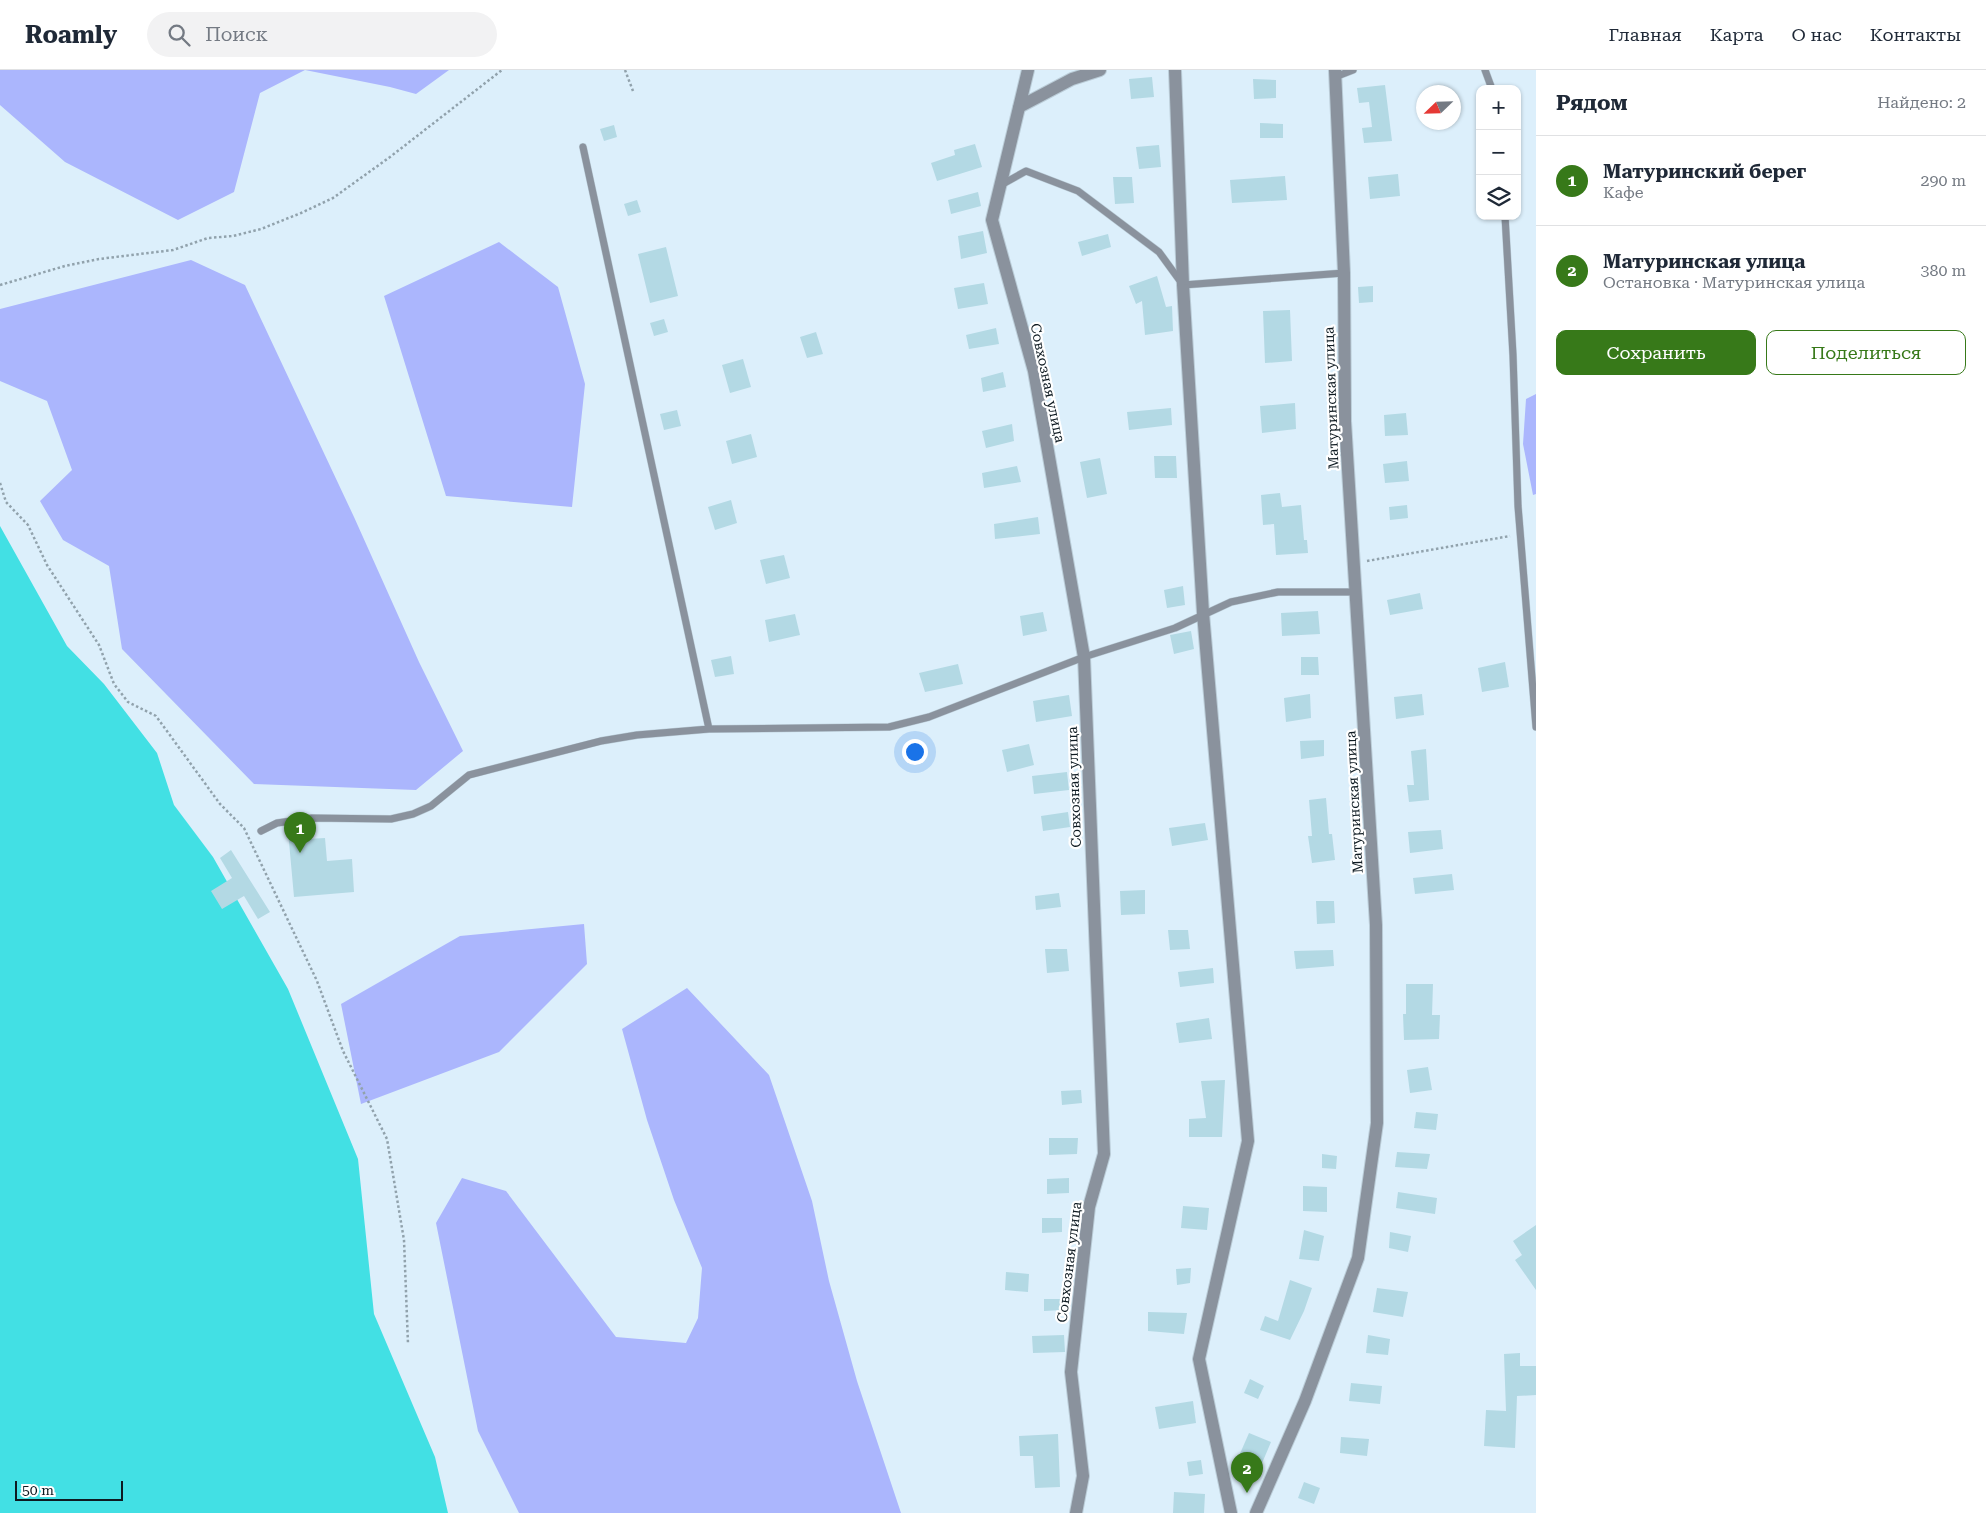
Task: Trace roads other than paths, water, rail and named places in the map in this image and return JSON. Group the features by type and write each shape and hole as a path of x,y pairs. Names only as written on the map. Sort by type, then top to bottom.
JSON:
{"street":[{"name":"Совхозная улица","path":"1028,70 992,220 1034,371 1084,657 1104,1154 1089,1207 1071,1372 1083,1476 1076,1513"},
{"path":"1019,107 1072,78 1100,70"},
{"path":"1175,70 1183,285 1203,613 1248,1141 1199,1359 1231,1513"},
{"name":"Матуринская улица","path":"1256,1513 1305,1401 1358,1258 1377,1123 1376,925 1345,421 1344,273 1335,73"}],"lane":[{"path":"1335,73 1353,70"},
{"path":"1485,70 1491,85"},
{"path":"583,147 709,729"},
{"path":"1000,186 1026,171 1078,191 1159,252 1183,285 1344,273"},
{"path":"1505,220 1520,535 1536,727"},
{"path":"260,831 277,823 312,818 391,818 414,814 430,806 469,775 601,741 637,735 709,729 889,728 929,717 1084,657 1175,628 1203,613 1231,602 1278,592 1355,592"}],"place":[{"name":"Матуринский берег","path":"300,853"},
{"name":"Матуринская улица","path":"1247,1493"}]}
